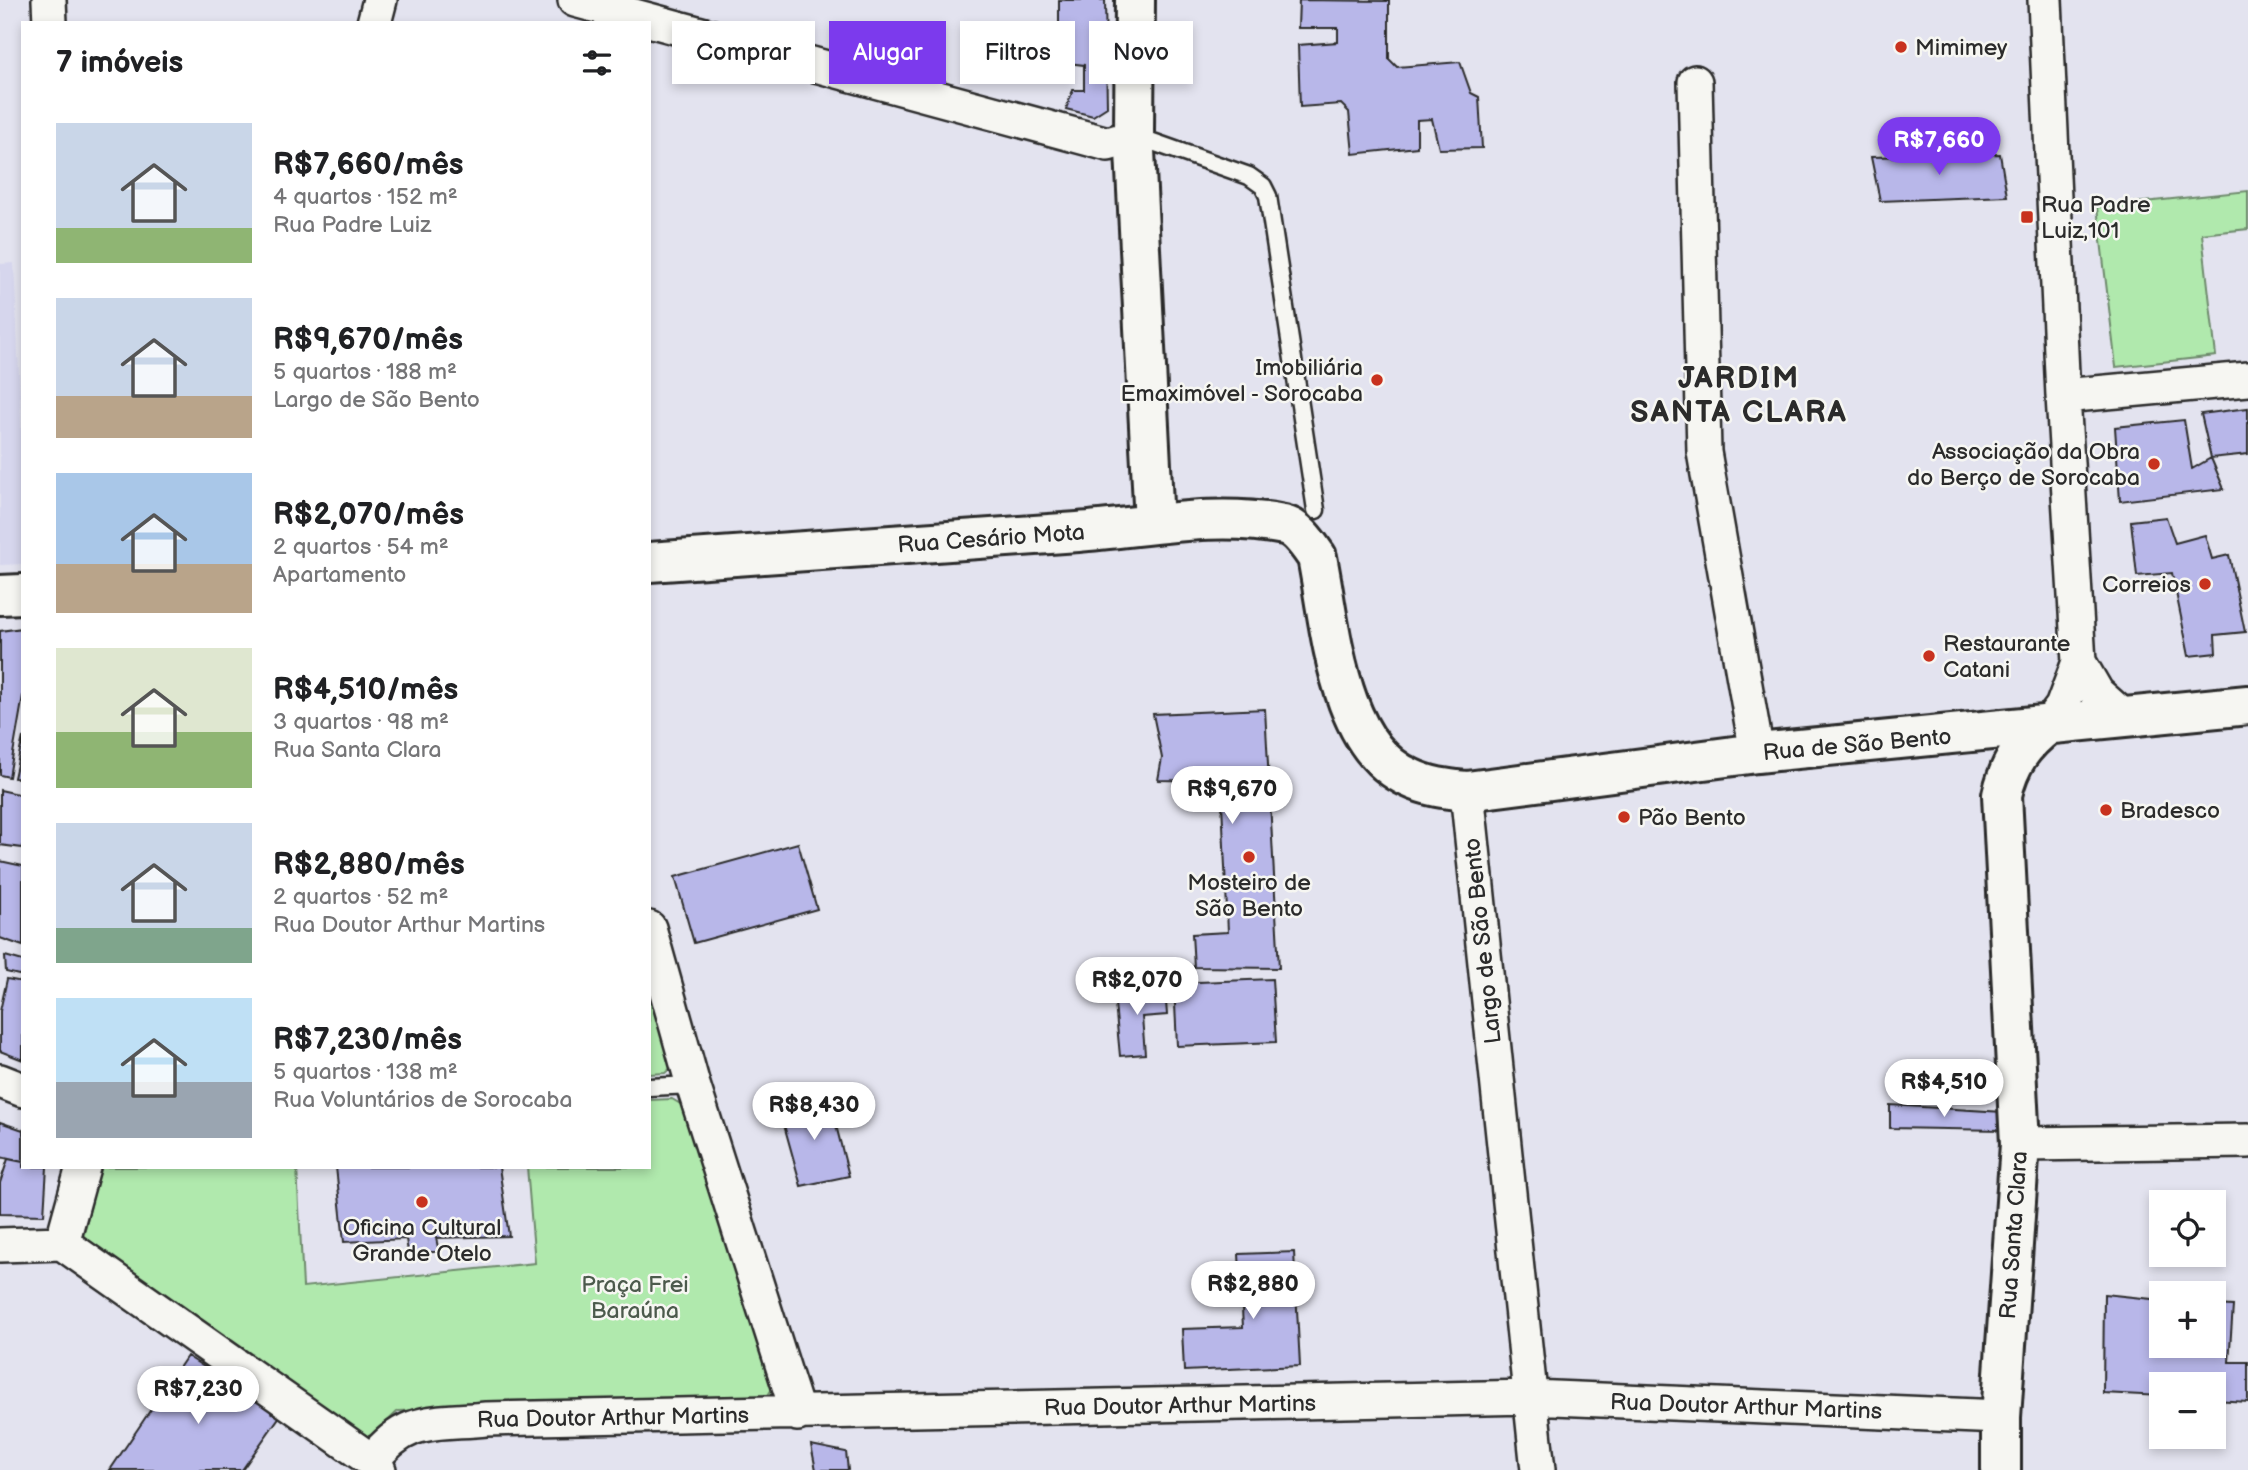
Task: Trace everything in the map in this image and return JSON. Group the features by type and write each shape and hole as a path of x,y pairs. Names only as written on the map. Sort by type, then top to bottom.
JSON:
{"main road":[{"path":"1135,0 1135,131 1154,524"},
{"path":"1302,518 1307,543 1317,557 1343,690 1358,727 1373,749 1407,778 1443,788 1468,791"},
{"name":"Rua Cesário Mota","path":"651,562 1077,532 1154,524 1302,518"},
{"path":"0,595 21,594"},
{"name":"Rua de São Bento","path":"1468,791 1758,753 2248,705"},
{"name":"Rua Santa Clara","path":"2001,1470 2001,1417 2020,1144 2002,795 2011,764 2025,745 2049,724"}],"street":[{"path":"49,0 50,21"},
{"path":"375,21 380,0"},
{"path":"575,0 1108,144 1125,139 1135,131"},
{"path":"2045,0 2063,396 2079,662 2062,707 2049,724"},
{"path":"1695,82 1704,453 1758,753"},
{"path":"2063,396 2248,379"},
{"path":"2079,662 2097,694 2124,717"},
{"name":"Largo de São Bento","path":"1468,791 1538,1470"},
{"path":"651,935 693,1085 798,1414"},
{"path":"0,1081 21,1089"},
{"path":"2020,1144 2248,1141"},
{"path":"62,1243 82,1169"},
{"path":"0,1245 62,1243 376,1465"},
{"name":"Rua Doutor Arthur Martins","path":"376,1465 387,1441 411,1426 486,1419 1531,1397 2001,1417"}],"lane":[{"path":"1135,131 1150,141 1249,176 1263,186 1268,196 1302,518"},
{"path":"651,1087 693,1085"}],"shaded area":[{"path":"14,263 21,419 21,564 0,565 0,264"}],"green space":[{"path":"2248,191 2248,229 2202,234 2216,356 2116,367 2097,207"},
{"path":"651,984 672,1067 665,1073 651,1074"},
{"name":"Praça Frei Baraúna","path":"672,1099 687,1108 774,1386 766,1398 398,1411 374,1434 366,1437 83,1238 100,1169 297,1169 303,1287 535,1263 527,1169 651,1169 651,1100"}],"building":[{"path":"1059,0 1105,0 1105,21 1089,21 1089,84 1107,84 1107,107 1093,116 1066,109 1073,90 1084,90 1084,65 1075,64 1075,21 1059,21"},
{"path":"1299,0 1389,1 1389,59 1397,67 1460,62 1471,93 1479,97 1482,148 1439,149 1432,119 1417,120 1417,147 1353,154 1349,112 1341,104 1300,107 1298,45 1338,42 1338,28 1298,28"},
{"path":"2000,154 2007,196 1880,201 1871,157"},
{"path":"2248,408 2248,454 2211,458 2201,414"},
{"name":"Associação da Obra do Berço de Sorocaba","path":"2184,420 2192,469 2211,458 2224,489 2120,501 2115,427"},
{"name":"Correios","path":"2166,517 2175,543 2205,535 2212,559 2229,555 2245,632 2215,635 2216,653 2189,656 2172,573 2137,576 2131,521"},
{"path":"21,628 21,708 9,777 0,775 0,631"},
{"name":"Mosteiro de São Bento","path":"1265,709 1279,968 1194,967 1192,934 1228,932 1221,781 1158,780 1162,758 1153,714"},
{"path":"21,746 21,779 14,778"},
{"path":"0,790 21,795 21,848 0,845"},
{"path":"798,843 817,909 694,943 675,877"},
{"path":"0,861 21,866 21,945 0,938"},
{"path":"5,956 21,960 21,976 6,972"},
{"path":"7,979 21,982 21,1059 0,1051 0,1011"},
{"path":"1272,979 1276,1042 1177,1046 1174,983"},
{"path":"1165,988 1167,1015 1142,1017 1145,1054 1120,1056 1114,993"},
{"path":"829,1098 849,1176 801,1186 779,1107"},
{"path":"1890,1105 2003,1112 2003,1130 1890,1128"},
{"path":"0,1122 21,1129 21,1162 0,1157"},
{"path":"8,1159 21,1162 21,1169 47,1169 44,1215 0,1214 0,1183"},
{"name":"Oficina Cultural Grande Otelo","path":"336,1169 499,1169 509,1236 436,1238 439,1252 408,1252 406,1239 344,1242"},
{"path":"1294,1252 1300,1366 1184,1371 1182,1329 1243,1327 1239,1254"},
{"path":"2104,1294 2149,1299 2149,1358 2226,1358 2226,1306 2233,1306 2229,1362 2248,1362 2248,1402 2226,1401 2226,1372 2149,1372 2149,1395 2103,1393"},
{"path":"187,1356 280,1416 242,1470 110,1470"},
{"path":"811,1445 846,1452 848,1470 816,1470"}],"place":[{"name":"Mimimey","path":"1901,47"},
{"name":"Rua Padre Luiz,101","path":"2027,217"},
{"name":"Imobiliária Emaximóvel - Sorocaba","path":"1377,380"},
{"name":"Associação da Obra do Berço de Sorocaba","path":"2154,464"},
{"name":"Correios","path":"2205,584"},
{"name":"Restaurante Catani","path":"1929,656"},
{"name":"Bradesco","path":"2106,810"},
{"name":"Pão Bento","path":"1624,817"},
{"name":"Mosteiro de São Bento","path":"1249,857"},
{"name":"Oficina Cultural Grande Otelo","path":"422,1202"}],"district":[{"name":"JARDIM SANTA CLARA","path":"1739,395"}]}
